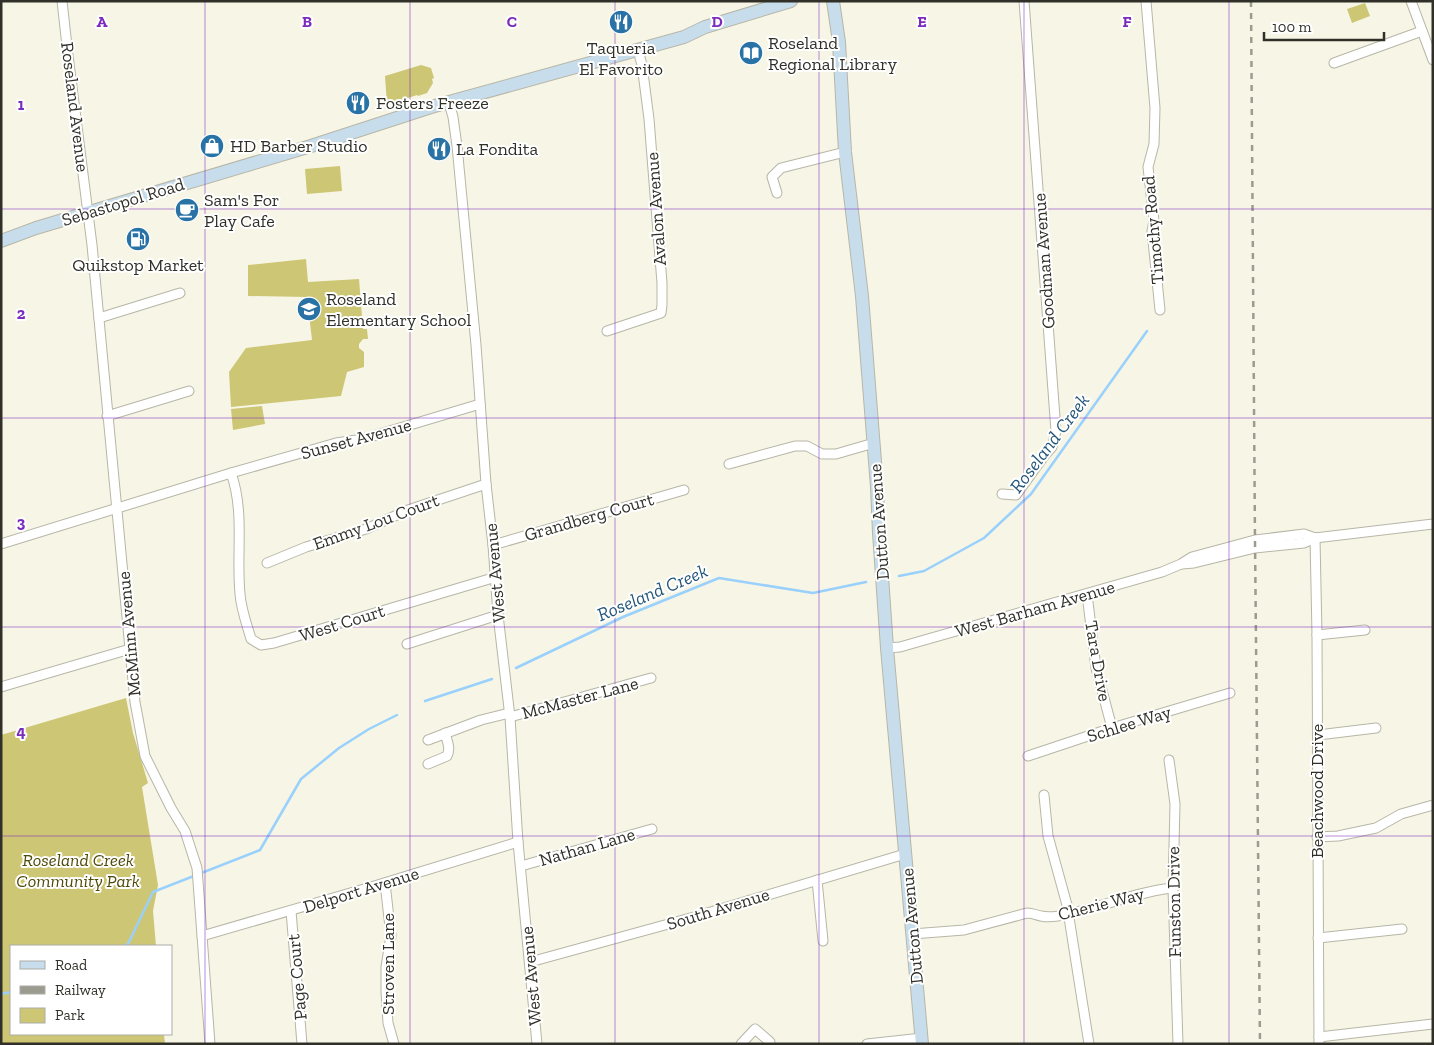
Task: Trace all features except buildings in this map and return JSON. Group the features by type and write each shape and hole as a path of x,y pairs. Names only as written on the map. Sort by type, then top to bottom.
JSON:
{"main road":[{"name":"Sebastopol Road","path":"1,241 36,228 449,103 684,37 706,27 791,1"},
{"name":"Dutton Avenue","path":"833,1 839,49 845,152 862,301 874,443 887,648 922,1041"}],"street":[{"name":"Roseland Avenue","path":"62,1 88,212"},
{"name":"Goodman Avenue","path":"1002,494 1016,495 1052,447 1056,431 1024,1"},
{"name":"Timothy Road","path":"1146,1 1155,108 1154,144 1148,167 1160,310"},
{"path":"1411,1 1433,60"},
{"path":"1334,63 1422,31"},
{"name":"Avalon Avenue","path":"607,331 660,313 662,306 662,282 649,119 642,65 638,50"},
{"name":"West Avenue","path":"449,103 457,146 537,1044"},
{"path":"777,193 772,177 781,168 845,152"},
{"name":"McMinn Avenue","path":"88,212 135,702 145,756 171,808 185,831 197,868 210,1044"},
{"path":"99,318 180,293"},
{"path":"107,416 189,391"},
{"name":"Sunset Avenue","path":"1,544 231,473 336,443 363,439 480,404"},
{"path":"729,464 796,446 807,446 822,454 836,454 874,443"},
{"name":"West Court","path":"231,473 239,511 238,575 240,597 251,639 261,645 274,643 496,577"},
{"name":"Emmy Lou Court","path":"267,563 306,547 366,529 408,510 486,484"},
{"name":"Grandberg Court","path":"493,545 684,490"},
{"name":"West Barham Avenue","path":"887,648 900,647 1162,572 1192,557 1254,540 1274,541 1304,534 1314,538 1433,524"},
{"name":"Beachwood Drive","path":"1314,538 1318,735 1319,1040"},
{"name":"Tara Drive","path":"1087,594 1096,668 1112,728"},
{"path":"407,644 498,615"},
{"path":"1317,635 1365,630"},
{"path":"1,687 130,649"},
{"name":"McMaster Lane","path":"428,740 481,720 509,715 651,678"},
{"name":"Schlee Way","path":"1028,756 1112,728 1230,693"},
{"path":"1318,735 1376,728"},
{"path":"428,764 447,756 449,751 445,733"},
{"name":"Funston Drive","path":"1169,760 1174,804 1173,888 1178,1044"},
{"path":"1044,795 1048,836 1069,914 1089,1044"},
{"path":"1317,837 1338,836 1376,828 1401,814 1433,805"},
{"name":"Nathan Lane","path":"521,866 652,829"},
{"name":"Delport Avenue","path":"202,936 518,842"},
{"name":"South Avenue","path":"530,962 670,924 905,854"},
{"path":"817,880 823,941"},
{"name":"Stroven Lane","path":"385,883 391,936 386,967 386,992 388,1023 394,1044"},
{"name":"Cherie Way","path":"912,934 964,930 1026,913 1049,917 1069,914 1173,888"},
{"name":"Page Court","path":"291,911 302,1044"},
{"path":"1318,938 1402,929"},
{"path":"1319,1040 1433,1024"},
{"path":"741,1044 755,1029 770,1044"},
{"path":"867,1044 922,1041"}],"green space":[{"path":"1365,3 1370,16 1352,23 1347,9"},
{"path":"421,65 431,68 434,78 427,93 387,105 385,76"},
{"path":"340,166 342,191 307,194 305,169"},
{"path":"306,259 308,282 359,279 363,329 367,329 368,339 363,339 359,344 359,348 364,352 364,367 347,372 341,396 231,407 229,372 246,348 312,340 307,297 248,296 248,265"},
{"path":"262,406 265,424 233,430 231,409"},
{"name":"Roseland Creek Community Park","path":"126,698 133,733 148,783 142,787 158,885 153,911 156,945 10,945 10,1035 164,1035 165,1044 1,1044 1,735"}],"waterway":[{"name":"Roseland Creek","path":"899,576 924,571 984,538 1031,494 1147,331"},
{"name":"Roseland Creek","path":"516,668 623,617 719,578 813,593 866,582"},
{"name":"Roseland Creek","path":"425,701 492,679"},
{"name":"Roseland Creek","path":"126,945 153,892 260,850 301,779 339,748 369,729 397,715"},
{"name":"Roseland Creek","path":"1,994 10,992"}],"railway":[{"path":"1251,1 1260,1044"}],"place":[{"name":"Taqueria El Favorito","path":"621,22"},
{"name":"Roseland Regional Library","path":"751,53"},
{"name":"Fosters Freeze","path":"358,103"},
{"name":"HD Barber Studio","path":"212,146"},
{"name":"La Fondita","path":"439,149"},
{"name":"Sam's For Play Cafe","path":"187,210"},
{"name":"Quikstop Market","path":"138,239"},
{"name":"Roseland Elementary School","path":"309,309"}]}
